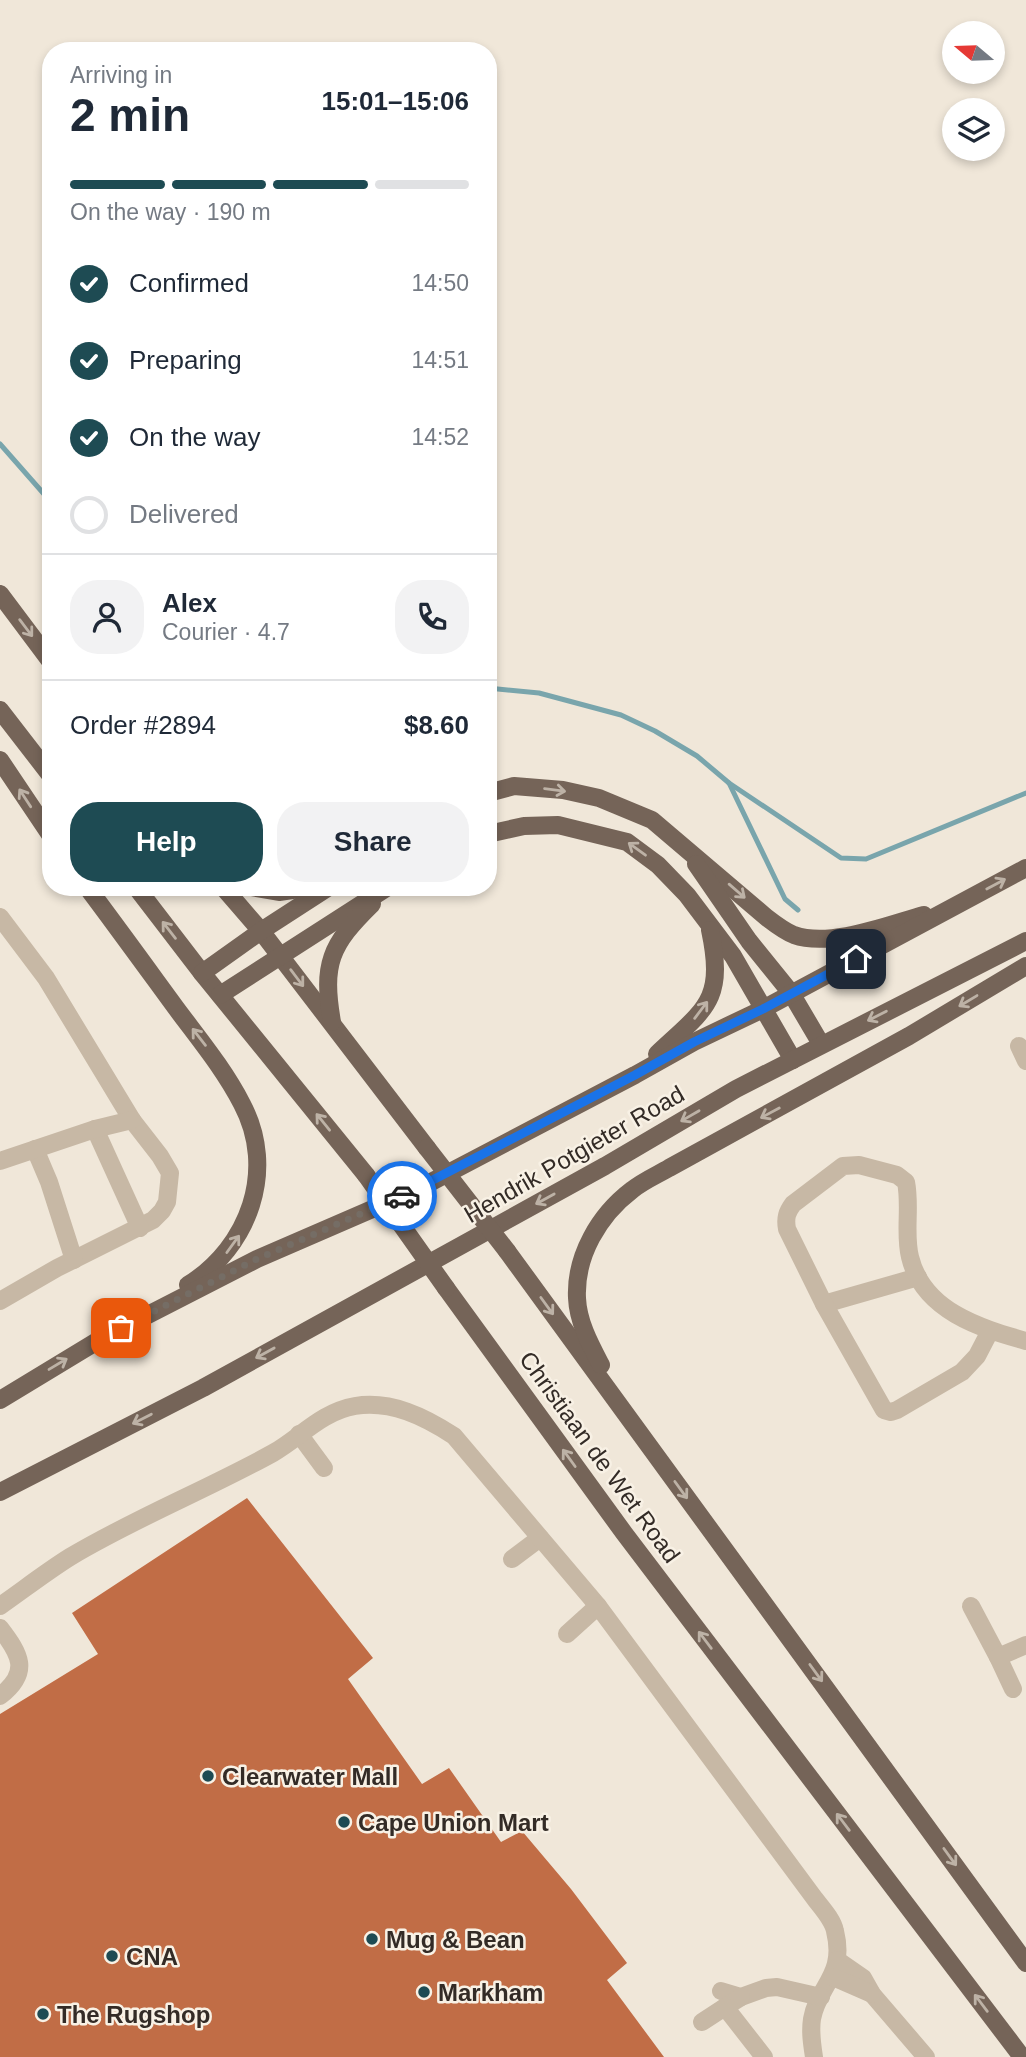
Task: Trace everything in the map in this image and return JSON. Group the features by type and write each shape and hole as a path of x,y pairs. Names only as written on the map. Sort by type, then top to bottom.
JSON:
{"main road":[{"path":"0,594 42,650"},
{"path":"0,710 42,764"},
{"path":"0,760 42,823"},
{"path":"497,791 514,786 563,790 598,798 652,820 784,931 805,938 824,939 855,934 954,907"},
{"path":"497,832 524,826 558,825 627,842 658,864 687,895 733,956 793,1060"},
{"path":"685,847 749,941 791,993 821,1044"},
{"name":"Hendrik Potgieter Road","path":"0,1399 99,1340 257,1259 414,1191 1026,868"},
{"path":"94,896 207,1047 244,1106 253,1133 257,1183 252,1207 241,1231 225,1254 200,1277 99,1340"},
{"name":"Christiaan de Wet Road","path":"143,896 366,1175 632,1544 1022,2057"},
{"name":"Christiaan de Wet Road","path":"231,896 261,930 507,1251 1026,1964"},
{"path":"202,973 261,930 315,896"},
{"path":"220,995 373,896"},
{"path":"332,1024 327,991 329,966 335,947 348,929 380,896"},
{"path":"635,1075 704,1008 715,987 716,957 709,926"},
{"name":"Hendrik Potgieter Road","path":"0,1492 203,1388 605,1166 736,1089 1026,941"},
{"path":"653,1451 638,1419 602,1367 587,1338 580,1315 577,1298 582,1260 591,1237 610,1209 632,1189 898,1043 1026,966"}],"street":[{"path":"0,917 46,978 132,1120 170,1173 170,1190 162,1211 140,1228 0,1301"},
{"path":"0,1161 95,1129 132,1120"},
{"path":"95,1129 140,1228"},
{"path":"35,1149 49,1182 74,1261"},
{"path":"990,1331 977,1356 962,1372 891,1412 884,1410 824,1304 788,1229 788,1211 793,1204 843,1166 859,1165 897,1175 906,1182 910,1258 918,1278 941,1306 990,1331 1026,1341"},
{"path":"824,1304 918,1278"},
{"path":"0,1606 68,1558 276,1451 320,1418 355,1406 384,1406 411,1412 432,1422 454,1437 598,1606 712,1758 835,1930 835,1968 812,2017 814,2057"},
{"path":"299,1434 324,1468"},
{"path":"512,1559 540,1538"},
{"path":"567,1634 598,1606"},
{"path":"971,1606 1013,1689"},
{"path":"0,1628 15,1647 20,1669 17,1679 0,1696"},
{"path":"998,1657 1026,1645"},
{"path":"835,1968 872,1994 926,2057"},
{"path":"702,2022 723,1999 741,1997 766,1988 777,1987 821,1997"},
{"path":"723,1999 764,2057"}],"building":[{"name":"Clearwater Mall","path":"247,1498 373,1658 348,1679 422,1784 449,1768 501,1842 522,1831 571,1889 627,1963 607,1980 664,2057 0,2057 0,1714 98,1654 72,1613"}],"waterway":[{"path":"0,444 42,492"},
{"path":"497,689 539,693 621,715 697,756 729,783 785,899 798,910"},
{"path":"729,783 841,858 866,859 1026,793"}],"way so far":[{"path":"121,1328 257,1259 402,1196"}],"place":[{"name":"Clearwater Mall","path":"208,1776"},
{"name":"Cape Union Mart","path":"344,1822"},
{"name":"Mug & Bean","path":"372,1939"},
{"name":"CNA","path":"112,1956"},
{"name":"Markham","path":"424,1992"},
{"name":"The Rugshop","path":"43,2014"}],"route":[{"path":"402,1196 856,959"}]}
